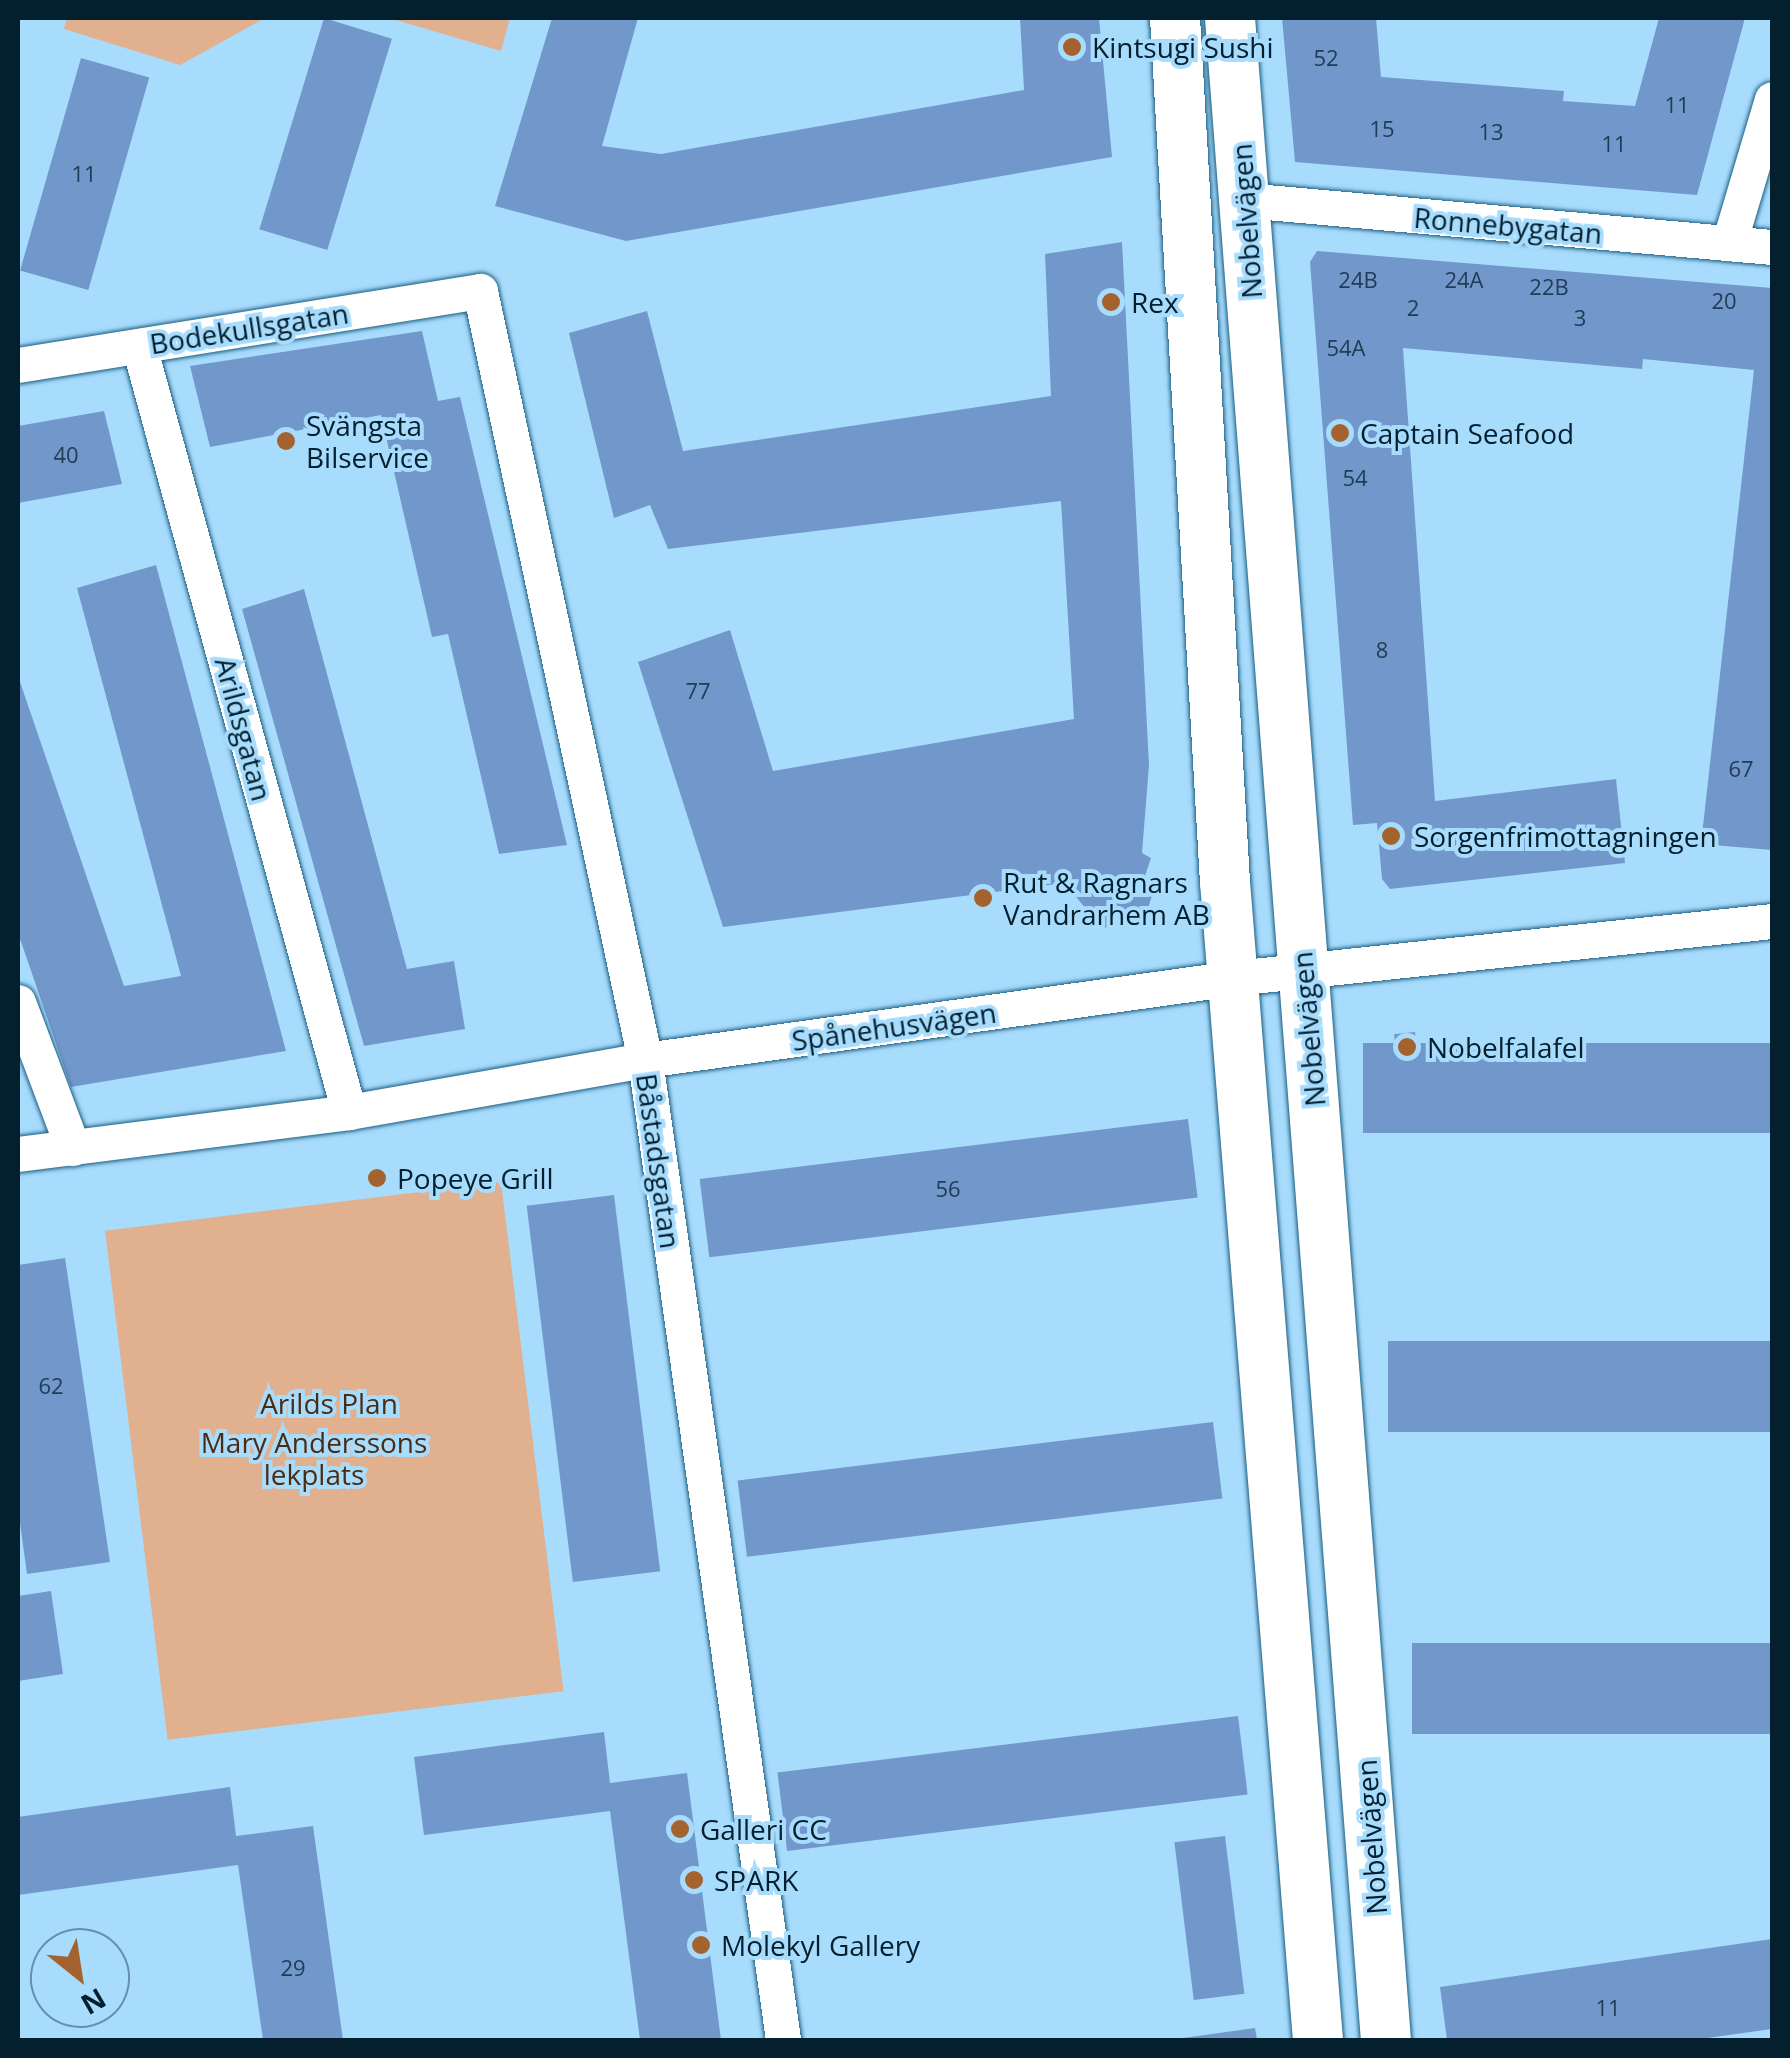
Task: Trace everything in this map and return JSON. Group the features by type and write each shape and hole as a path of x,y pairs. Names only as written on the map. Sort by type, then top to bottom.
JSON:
{"main road":[{"name":"Nobelvägen","path":"1174,18 1234,978 1318,2040"},
{"name":"Nobelvägen","path":"1230,18 1386,2040"}],"street":[{"path":"1729,243 1772,98"},
{"name":"Ronnebygatan","path":"1244,200 1772,247"},
{"name":"Bodekullsgatan","path":"18,366 480,291"},
{"name":"Båstadsgatan","path":"480,291 644,1060 783,2040"},
{"name":"Arildsgatan","path":"139,346 349,1112"},
{"name":"Spånehusvägen","path":"18,1154 349,1112 644,1060 1234,978 1772,921"},
{"path":"18,1002 74,1148"}],"green space":[{"path":"67,18 265,18 180,65 64,29"},
{"path":"389,18 510,18 501,51"},
{"name":"Arilds Plan","path":"501,1182 564,1691 167,1740 105,1231"}],"building":[{"path":"324,18 392,39 327,250 259,229"},
{"path":"552,18 638,18 602,146 661,154 1024,90 1020,18 1099,18 1112,157 626,241 495,206"},
{"path":"1282,18 1376,18 1381,77 1564,91 1563,101 1635,106 1659,18 1745,18 1697,195 1295,162"},
{"path":"81,58 149,78 88,290 20,270"},
{"path":"1122,242 1149,765 1142,853 1151,858 1143,882 1154,889 1144,921 1102,929 1065,883 723,927 638,662 730,630 773,771 1074,719 1061,501 668,549 650,505 614,518 569,333 647,311 683,451 1051,396 1045,254"},
{"path":"1317,251 1772,288 1772,850 1701,844 1754,370 1643,359 1642,369 1403,348 1435,801 1616,779 1625,863 1390,889 1382,879 1377,823 1353,825 1310,262"},
{"path":"422,331 438,401 460,397 567,845 499,854 448,634 432,637 381,415 210,447 190,366"},
{"path":"104,411 122,484 18,503 18,426"},
{"path":"156,565 286,1051 71,1087 18,933 18,676 124,986 181,976 77,588"},
{"path":"304,589 407,969 454,961 465,1029 364,1046 242,609"},
{"path":"1415,1032 1418,1062 1397,1064 1394,1034"},
{"path":"1363,1043 1772,1043 1772,1133 1363,1133"},
{"path":"1188,1119 1198,1197 709,1257 700,1179"},
{"path":"614,1195 660,1571 573,1582 527,1206"},
{"path":"65,1258 110,1562 27,1574 18,1508 18,1265"},
{"path":"1388,1341 1772,1341 1772,1432 1388,1432"},
{"path":"1213,1422 1222,1498 747,1557 738,1480"},
{"path":"51,1591 63,1674 18,1681 18,1596"},
{"path":"1412,1643 1772,1643 1772,1734 1412,1734"},
{"path":"1238,1716 1248,1794 787,1851 777,1773"},
{"path":"604,1732 610,1783 687,1773 721,2040 640,2040 610,1811 424,1835 414,1757"},
{"path":"230,1787 236,1836 313,1826 343,2040 263,2040 238,1865 18,1895 18,1817"},
{"path":"1225,1836 1244,1994 1194,2000 1174,1842"},
{"path":"1772,1939 1772,2029 1693,2040 1447,2040 1440,1987"},
{"path":"1255,2028 1257,2040 1183,2040 1183,2038"}],"place":[{"name":"Kintsugi Sushi","path":"1072,47"},
{"name":"Rex","path":"1111,302"},
{"name":"Captain Seafood","path":"1340,433"},
{"name":"Svängsta Bilservice","path":"286,441"},
{"name":"Sorgenfrimottagningen","path":"1391,836"},
{"name":"Rut & Ragnars Vandrarhem AB","path":"983,898"},
{"name":"Nobelfalafel","path":"1407,1047"},
{"name":"Popeye Grill","path":"377,1178"},
{"name":"Galleri CC","path":"680,1829"},
{"name":"SPARK","path":"694,1880"},
{"name":"Molekyl Gallery","path":"701,1945"}],"park label":[{"name":"Mary Anderssons lekplats","path":"314,1458"}]}
